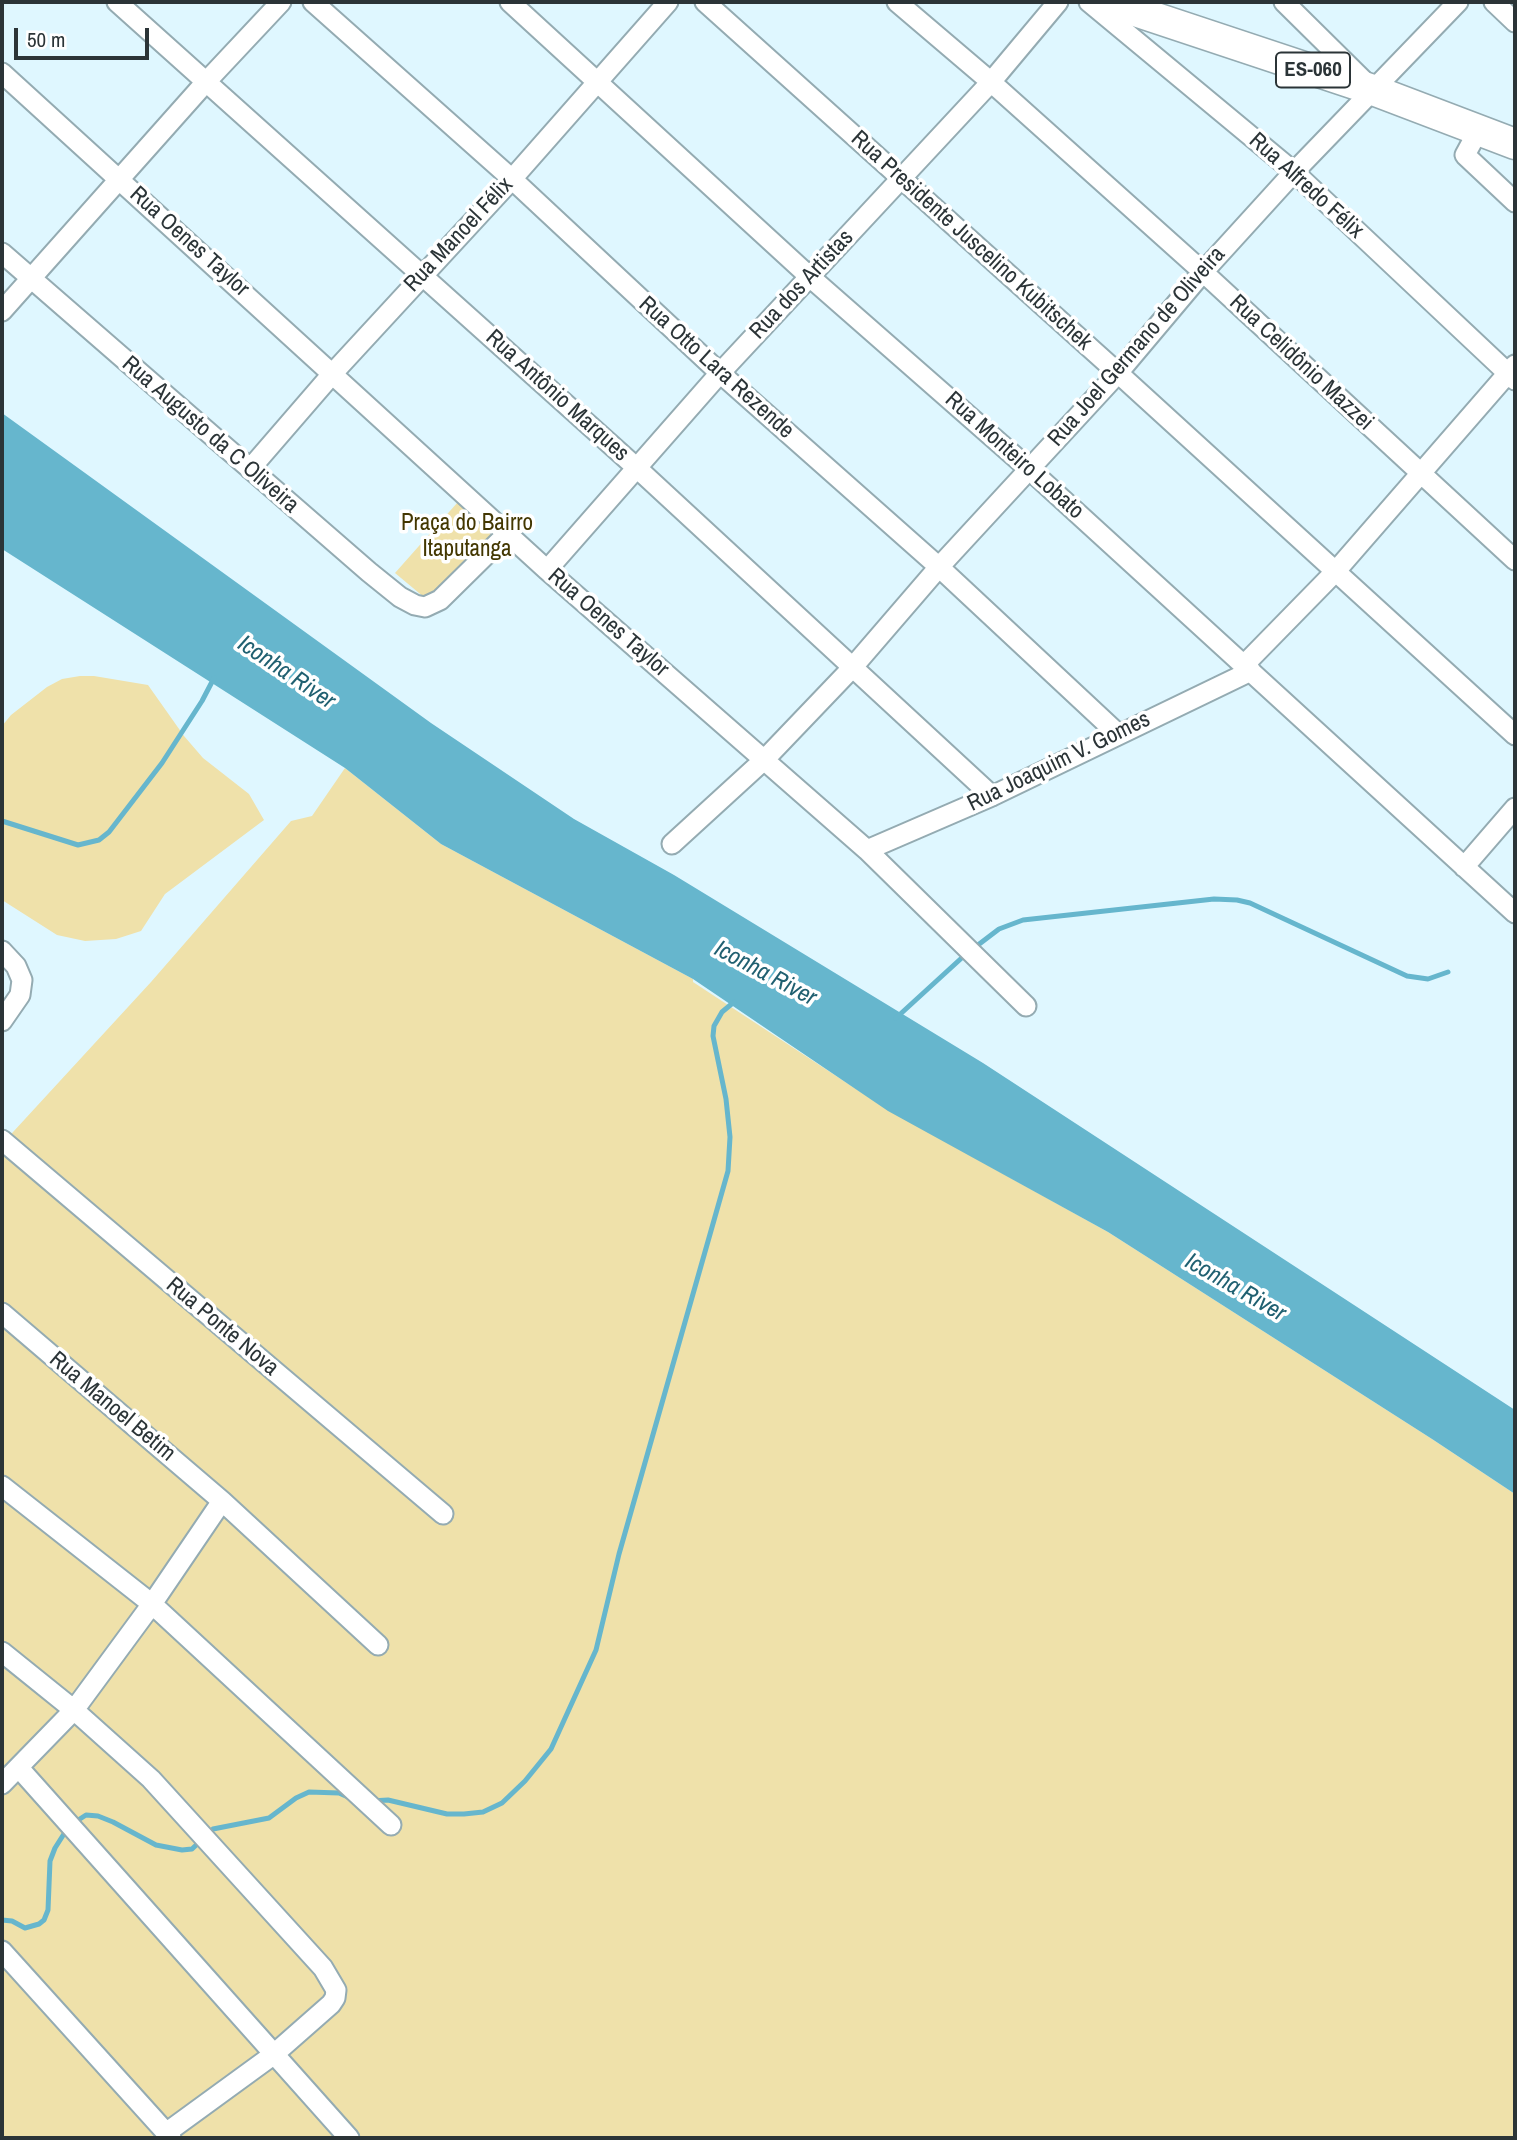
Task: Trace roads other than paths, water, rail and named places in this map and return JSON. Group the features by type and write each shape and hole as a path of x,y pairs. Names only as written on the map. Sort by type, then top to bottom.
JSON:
{"main road":[{"name":"ES-060","path":"1108,2 1373,90 1515,144"}],"street":[{"name":"Rua Antônio Marques","path":"117,2 638,469 992,796"},
{"path":"2,311 205,83 281,2"},
{"name":"Rua Otto Lara Rezende","path":"313,2 512,179 720,373 939,567 1118,734"},
{"name":"Rua Monteiro Lobato","path":"510,2 810,276 1029,469 1515,913"},
{"name":"Rua Manoel Félix","path":"250,469 332,373 512,179 668,2"},
{"name":"Rua Presidente Juscelino Kubitschek","path":"705,2 1515,735"},
{"name":"Rua Celidônio Mazzei","path":"897,2 992,82 1203,272 1515,560"},
{"name":"Rua dos Artistas","path":"547,570 720,373 992,82 1058,2"},
{"name":"Rua Alfredo Félix","path":"1088,2 1294,172 1513,372"},
{"path":"1284,2 1373,90"},
{"name":"Rua Joel Germano de Oliveira","path":"672,844 765,759 852,668 939,567 1118,373 1203,272 1294,172 1458,2"},
{"path":"1494,2 1515,22"},
{"name":"Rua Oenes Taylor","path":"2,73 547,570 867,850 1026,1006"},
{"path":"1478,131 1465,155 1515,202"},
{"name":"Rua Augusto da C Oliveira","path":"2,253 400,597 425,607 440,600 508,534"},
{"name":"Rua Joaquim V. Gomes","path":"867,850 992,796 1248,668 1513,372"},
{"path":"1464,867 1515,808"},
{"path":"2,951 16,966 22,981 20,995 2,1021"},
{"name":"Rua Ponte Nova","path":"2,1140 443,1514"},
{"name":"Rua Manoel Betim","path":"2,1313 222,1501 378,1645"},
{"path":"2,1486 152,1604 391,1825"},
{"path":"2,1784 74,1710 152,1604 222,1501"},
{"path":"2,1652 74,1710 151,1779 331,1979 336,1990 335,1998 273,2054 169,2136 2,1951"},
{"path":"19,1768 349,2138"}],"water":[{"name":"Iconha River","path":"2,413 431,723 574,819 674,875 983,1063 1515,1410 1515,1494 1108,1232 888,1111 693,979 441,844 345,768 2,549"}],"waterway":[{"path":"2,821 78,845 99,840 109,832 162,763 214,678"},
{"path":"974,948 999,929 1023,920 1214,899 1237,900 1250,903 1407,976 1428,979 1448,972"},
{"path":"896,1018 966,954"},
{"path":"371,1801 388,1800 447,1814 483,1812 502,1803 525,1781 551,1749 596,1650 619,1554 728,1171 730,1137 726,1099 713,1036 714,1026 722,1012 734,1002"},
{"path":"2,1920 12,1921 25,1928 44,1920 48,1910 50,1861 55,1848 69,1826 86,1815 113,1822 156,1845 182,1850 192,1849 213,1829 269,1818 309,1792 339,1793 348,1797"}],"park label":[{"name":"Praça do Bairro Itaputanga","path":"467,537"}]}
